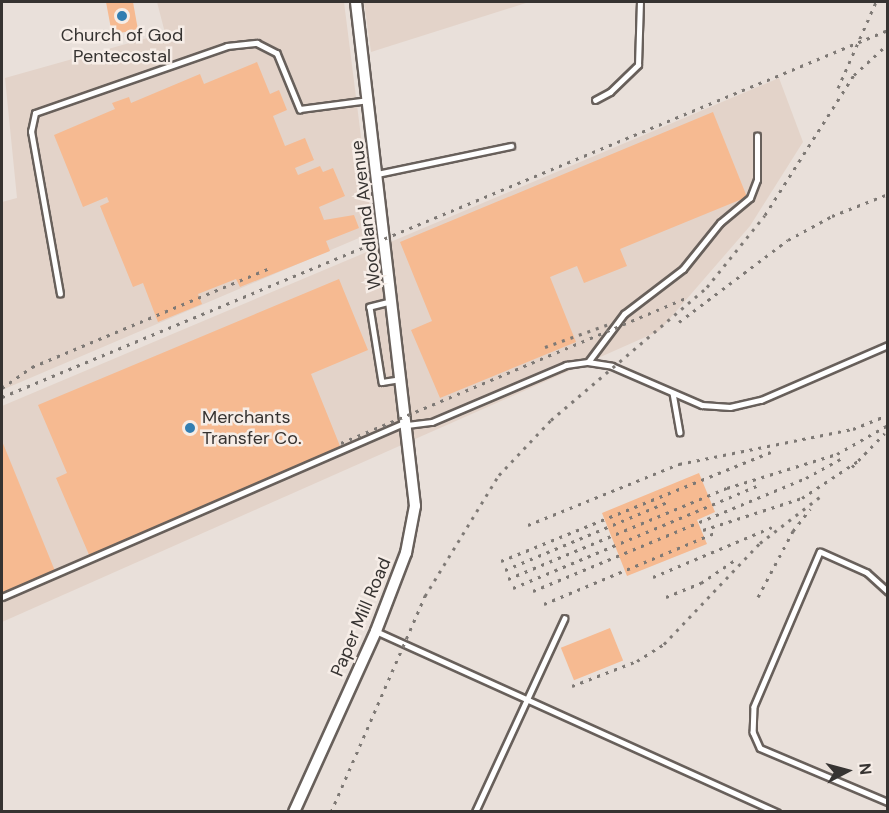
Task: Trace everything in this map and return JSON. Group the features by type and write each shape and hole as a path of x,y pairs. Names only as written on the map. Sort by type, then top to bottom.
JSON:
{"street":[{"name":"Woodland Avenue","path":"356,2 407,423"},
{"name":"Paper Mill Road","path":"294,812 376,631 411,532 414,506 407,423"}],"lane":[{"path":"595,100 610,92 638,65 640,2"},
{"path":"60,294 31,132 35,113 227,46 256,43 277,53 300,109 368,100"},
{"path":"588,362 624,314 682,269 720,223 750,198 757,180 757,136"},
{"path":"377,174 511,146"},
{"path":"393,301 370,307 382,382 402,378"},
{"path":"2,597 407,423 432,422 567,365 588,362 612,366 714,408 744,405 888,345"},
{"path":"673,393 680,432"},
{"path":"888,592 867,573 820,552 754,707 753,732 759,748 888,802"},
{"path":"475,812 564,619"},
{"path":"376,631 777,812"}],"shaded area":[{"path":"157,2 344,2 373,232 2,390 2,202 17,198 5,78 165,33"},
{"path":"364,2 529,2 371,52"},
{"path":"779,78 803,142 750,226 659,331 2,622 2,406"}],"building":[{"name":"Church of God Pentecostal","path":"106,2 133,2 138,30 112,34"},
{"path":"257,62 270,94 279,90 287,110 273,116 285,146 305,138 314,160 295,168 298,175 320,166 323,172 333,168 345,196 319,207 324,220 354,215 359,228 326,241 330,251 240,287 236,279 198,294 202,304 158,322 143,283 133,287 100,206 109,202 107,197 83,207 54,135 115,109 112,103 129,97 131,103 200,74 204,84"},
{"path":"713,112 747,197 620,249 627,266 584,283 577,266 550,277 576,342 440,398 411,330 432,321 400,242"},
{"name":"Merchants Transfer Co.","path":"339,279 368,350 311,374 342,451 90,557 56,478 67,473 38,405"},
{"path":"2,441 55,571 2,593"},
{"path":"699,473 715,512 697,520 707,544 627,576 602,513"},
{"path":"610,628 623,660 574,680 561,648"}],"railway":[{"path":"838,88 876,2"},
{"path":"2,397 888,30"},
{"path":"331,812 425,596 499,475 551,420 707,287 765,215 854,75 888,44"},
{"path":"679,322 788,240 832,216 888,194"},
{"path":"2,388 32,367 272,267"},
{"path":"341,443 689,297"},
{"path":"545,347 609,324"},
{"path":"528,525 679,464 853,429 888,415"},
{"path":"508,579 727,488 837,454 888,425"},
{"path":"852,467 885,433"},
{"path":"501,561 771,452"},
{"path":"533,591 806,478 844,457"},
{"path":"703,530 802,498 858,461"},
{"path":"513,588 759,485"},
{"path":"572,686 637,661 664,644 760,543 821,496"},
{"path":"505,570 670,501"},
{"path":"758,597 793,531 810,509"},
{"path":"653,577 772,527"},
{"path":"544,604 717,532"},
{"path":"666,597 701,583 735,560"}],"place":[{"name":"Church of God Pentecostal","path":"122,16"},
{"name":"Merchants Transfer Co.","path":"190,428"}]}
